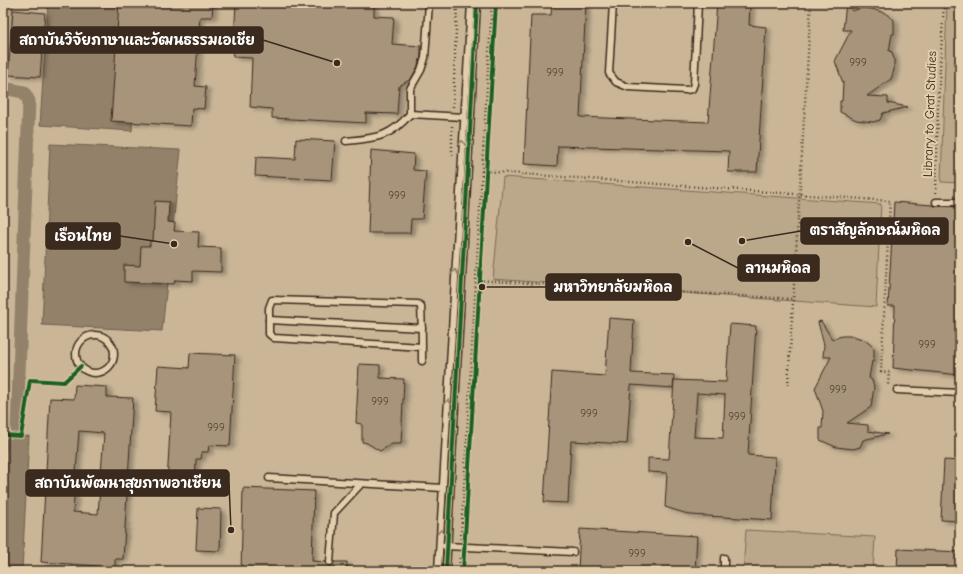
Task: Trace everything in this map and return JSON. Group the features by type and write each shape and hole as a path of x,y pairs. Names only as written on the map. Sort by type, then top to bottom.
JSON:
{"lane":[{"path":"346,141 381,137 400,126 410,114 410,89 421,70 425,58 429,3"},
{"path":"438,571 471,3"},
{"path":"446,571 477,3"},
{"path":"613,3 609,73 616,82 628,87 686,90 692,89 694,84 698,3"},
{"path":"410,114 464,117"},
{"path":"936,202 960,202"},
{"path":"422,347 274,338 269,334 269,308 272,300 412,303 421,306 422,328 422,347 422,361"},
{"path":"269,320 422,328"},
{"path":"92,335 103,337 108,340 114,354 109,365 99,372 86,370 81,366 76,355 79,344 87,337 92,335"},
{"path":"897,388 960,393"},
{"path":"269,478 443,488"},
{"path":"330,562 334,513 361,484"},
{"path":"440,545 573,552"},
{"path":"724,558 724,571"}],"path":[{"path":"453,110 457,3"},
{"path":"459,571 462,547 478,280 492,3"},
{"path":"484,171 496,3"},
{"path":"788,385 811,3"},
{"path":"484,171 890,201 881,372 888,372 888,385 897,388"},
{"path":"478,280 793,299"},
{"path":"462,547 463,571"}],"shaded area":[{"path":"3,3 960,3 960,571 3,571"},
{"path":"3,3 13,3 8,78 3,78"},
{"path":"48,3 140,3 132,131 40,125"},
{"path":"947,3 960,3 960,183 941,182"},
{"path":"50,144 181,150 162,331 42,325"},
{"path":"503,177 881,204 876,307 493,279"},
{"path":"29,436 22,571 3,571 3,451 6,450 6,438"},
{"path":"746,530 875,537 873,571 743,571"}],"building":[{"path":"119,3 213,3 212,17 200,17 195,86 206,87 204,109 192,108 191,126 111,121"},
{"path":"236,3 374,3 374,16 394,17 392,44 421,46 421,57 411,79 399,86 397,114 366,113 366,123 272,118 272,109 250,107 252,58 233,57"},
{"path":"552,3 586,3 580,117 708,122 717,3 750,5 749,25 766,27 757,172 728,172 729,151 558,146 557,166 524,164 531,15 551,15"},
{"path":"846,3 852,11 862,8 872,9 885,13 894,20 894,34 892,34 889,51 892,52 894,59 894,70 891,79 867,96 888,97 888,103 908,107 883,113 880,120 873,122 856,120 840,112 843,83 835,61 851,30 843,30"},
{"path":"13,10 45,13 40,77 8,75"},
{"path":"296,139 335,141 332,180 255,176 256,157 295,159"},
{"path":"371,150 414,154 413,170 426,171 422,219 411,219 410,233 368,233"},
{"path":"155,201 169,202 168,222 175,223 174,231 199,232 198,247 221,248 221,272 193,271 193,281 175,280 174,284 124,282 124,265 140,266 141,246 150,246 150,241 153,241"},
{"path":"894,202 960,207 960,375 893,368 895,306 888,306"},
{"path":"609,318 634,320 631,373 674,375 673,388 631,385 627,444 571,441 568,503 544,502 552,372 605,376"},
{"path":"821,321 832,339 842,336 853,336 865,340 874,348 874,361 872,361 869,378 872,380 874,387 871,407 847,423 868,425 868,431 888,434 863,440 860,447 853,449 836,447 820,440 820,428 822,428 823,411 815,388 831,357 823,357 824,345 818,322"},
{"path":"730,324 756,326 748,455 775,457 772,520 691,515 665,507 667,473 648,472 648,458 669,459 674,380 726,382","holes":["697,393 725,395 723,438 694,437"]},
{"path":"190,353 235,355 230,446 209,445 208,452 202,452 201,459 196,459 195,484 167,483 171,412 155,411 158,366 189,368"},
{"path":"359,364 380,365 380,378 404,379 401,444 392,444 380,451 367,443 362,442 362,424 356,423"},
{"path":"75,385 107,387 107,397 133,398 123,559 115,559 115,571 101,571 99,566 41,562 50,398 74,399","holes":["79,431 104,433 98,514 73,512"]},
{"path":"944,460 960,461 960,521 941,520"},
{"path":"243,488 314,491 312,561 326,562 327,565 330,566 335,562 347,562 347,571 241,571"},
{"path":"198,508 221,509 220,551 196,550"},
{"path":"580,529 697,536 695,571 578,571"},
{"path":"898,549 960,552 960,571 897,571"}],"waterway":[{"path":"3,88 24,92 29,101 17,429"}],"cycle path":[{"path":"446,571 477,3"},
{"path":"463,571 496,3"},
{"path":"3,435 21,436 30,380 64,382 81,366"}],"place":[{"name":"สถาบันวิจัยภาษาและวัฒนธรรมเอเชีย","path":"337,63"},
{"name":"ตราสัญลักษณ์มหิดล","path":"742,241"},
{"name":"ลานมหิดล","path":"688,242"},
{"name":"เรือนไทย","path":"174,244"},
{"name":"มหาวิทยาลัยมหิดล","path":"482,287"},
{"name":"สถาบันพัฒนาสุขภาพอาเซียน","path":"231,530"}]}
